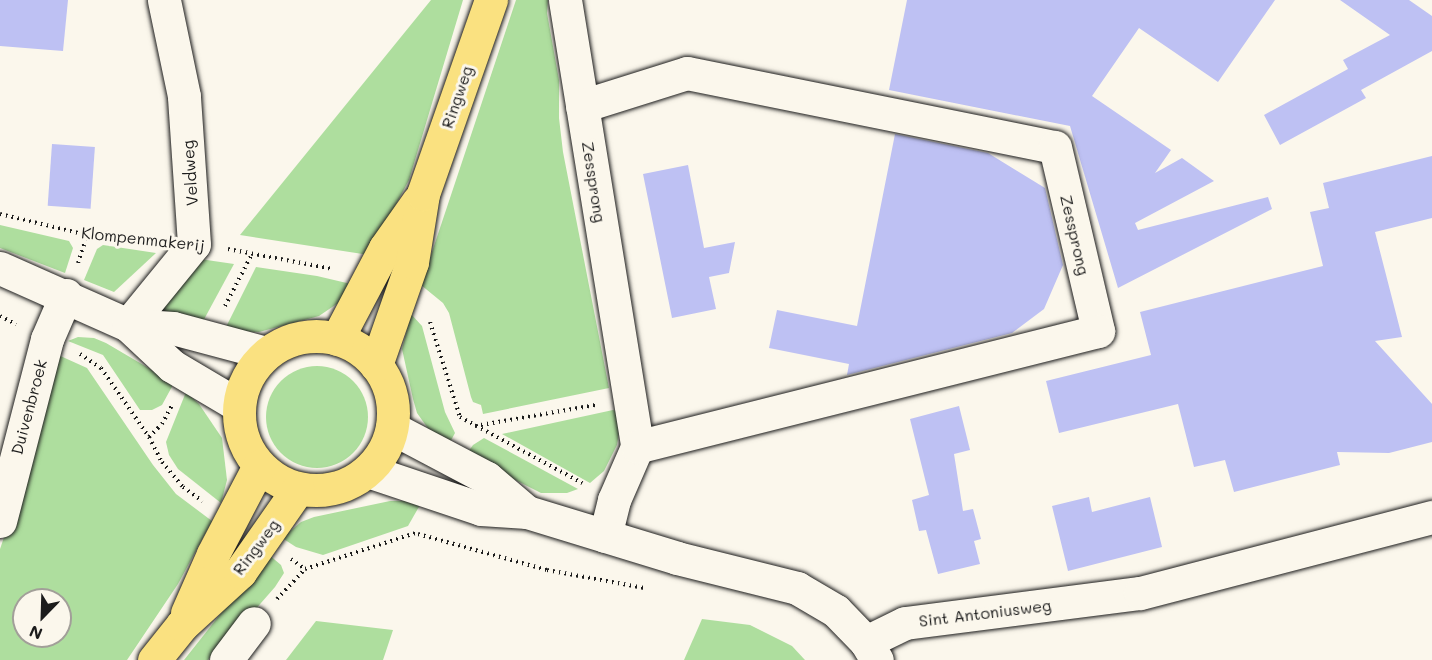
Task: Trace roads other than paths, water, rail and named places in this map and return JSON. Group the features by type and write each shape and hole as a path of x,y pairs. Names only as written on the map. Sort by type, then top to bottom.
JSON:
{"main road":[{"name":"Ringweg","path":"376,365 412,262 423,194 491,0"},
{"name":"Ringweg","path":"337,339 385,248 423,194"},
{"path":"308,336 337,339 351,344 376,365 391,395 392,428 383,451 368,471 352,482 334,489 317,491 298,489 275,479 259,466 246,447 241,434 238,405 247,376 266,353 279,345 308,336"},
{"name":"Ringweg","path":"182,625 213,554 259,466"},
{"name":"Ringweg","path":"154,660 182,625 240,572 298,489"}],"street":[{"name":"Veldweg","path":"128,325 194,244 184,96 164,0"},
{"name":"Zessprong","path":"565,0 582,106 629,399 637,447 1098,331 1054,147 687,74 582,106"},
{"path":"0,268 66,295 128,325 172,366 238,405"},
{"name":"Duivenbroek","path":"0,521 47,339 66,295"},
{"path":"128,325 173,328 266,353"},
{"name":"Sint Antoniusweg","path":"392,428 487,478 527,512"},
{"path":"605,536 614,500 637,447"},
{"name":"Sint Antoniusweg","path":"368,471 481,509 527,512 677,558 798,588 836,611 872,651 905,623 1140,593 1432,517"},
{"path":"226,660 254,623"}]}
